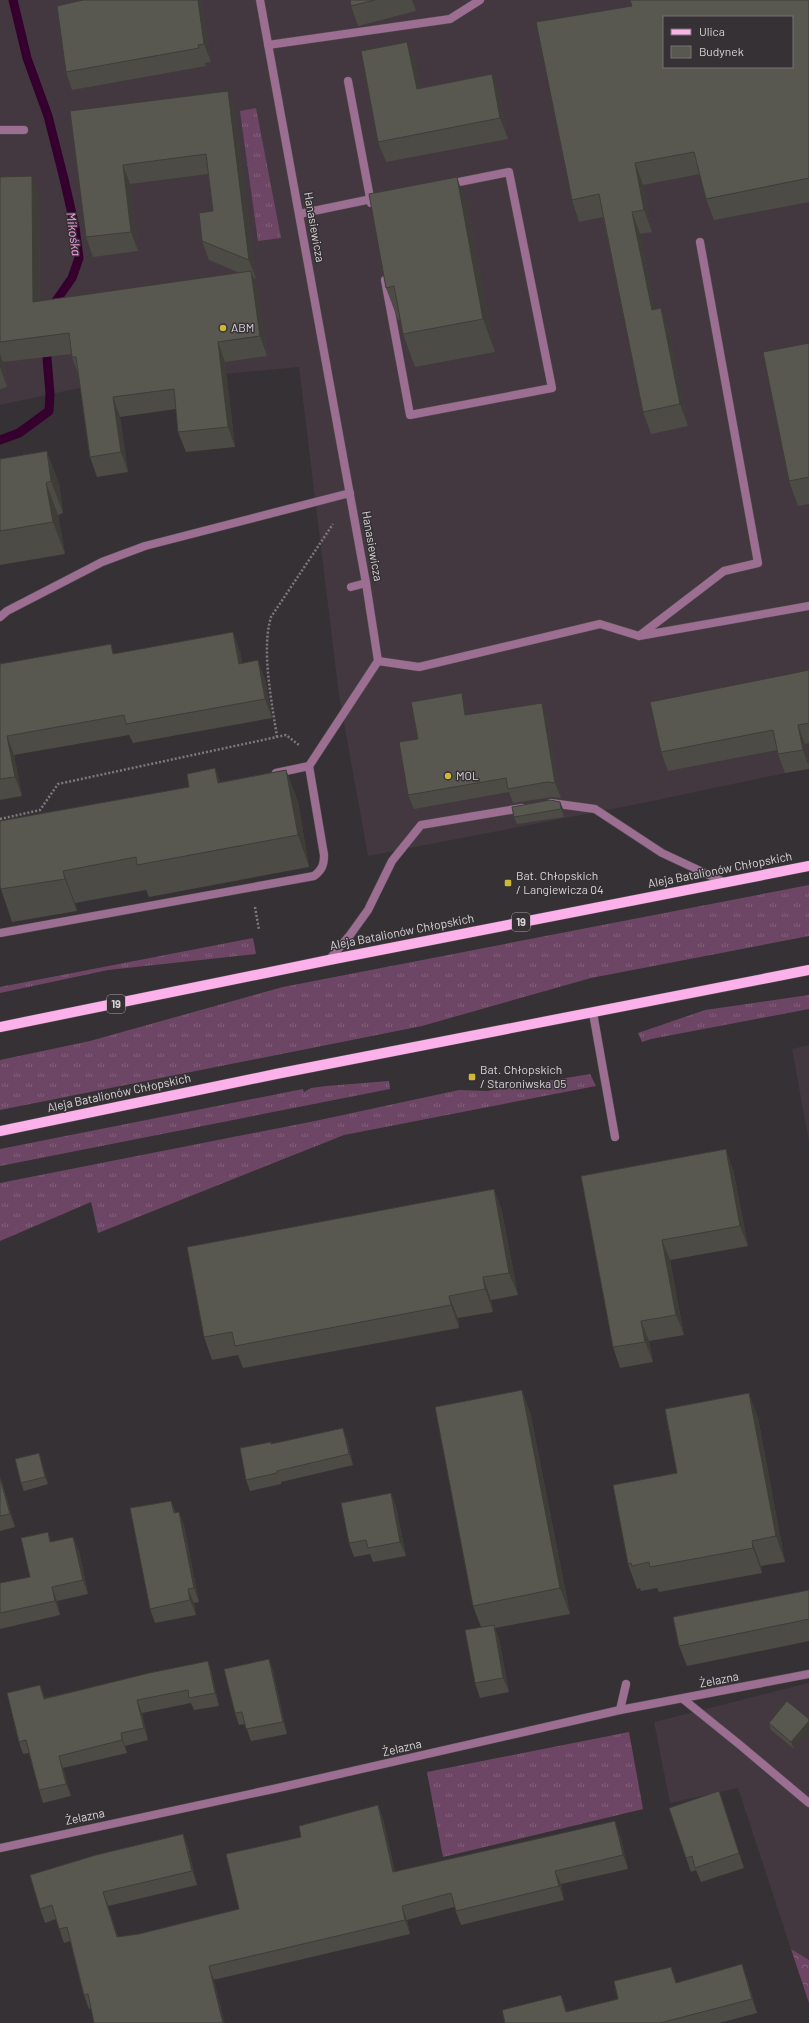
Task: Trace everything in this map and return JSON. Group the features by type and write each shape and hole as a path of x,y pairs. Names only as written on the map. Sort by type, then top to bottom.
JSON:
{"main road":[{"name":"Aleja Batalionów Chłopskich","path":"0,1027 329,960 809,866"},
{"name":"Aleja Batalionów Chłopskich","path":"0,1130 276,1074 809,970"}],"street":[{"name":"Hanasiewicza","path":"260,0 350,493 378,661"},
{"path":"268,45 450,19 480,0"},
{"path":"348,81 373,215"},
{"path":"0,130 24,130"},
{"path":"383,269 410,415 552,388 509,172 440,186"},
{"path":"299,214 394,195"},
{"path":"639,636 724,571 758,563 700,242"},
{"path":"0,617 7,611 102,562 145,546 350,493"},
{"path":"351,586 366,583"},
{"path":"0,934 314,876 321,871 324,864 324,855 309,766 378,661 419,667 600,624 639,636 809,606"},
{"path":"271,774 309,766"},
{"path":"545,804 553,802 595,809 662,853 724,882"},
{"path":"329,960 368,910 392,861 421,825 529,806"},
{"path":"593,1013 615,1137"},
{"name":"Żelazna","path":"0,1848 278,1788 620,1710 809,1674"},
{"path":"620,1710 626,1684"},
{"path":"682,1699 740,1745 809,1804"}],"path":[{"path":"0,819 40,810 58,784 277,737 270,690 268,628 271,617 334,522"}],"shaded area":[{"path":"0,0 809,0 809,768 633,805 368,856 339,695 299,367 84,387 0,405"},
{"path":"809,1045 809,1142 792,1049"},
{"path":"809,1683 809,1960 791,1949 738,1788 670,1803 654,1722"}],"green space":[{"path":"256,108 281,238 258,241 240,111"},
{"path":"809,885 809,936 591,978 422,1026 0,1110 0,1060 90,1041 283,987"},
{"path":"253,938 256,954 108,970 0,993 0,987"},
{"path":"809,995 809,1009 642,1042 638,1033 705,1010"},
{"path":"590,1074 596,1086 344,1135 98,1233 91,1202 0,1241 0,1183 315,1121 459,1090 487,1091"},
{"path":"389,1081 390,1089 0,1166 0,1149 303,1089 304,1092 311,1088 326,1086"},
{"path":"629,1732 643,1809 443,1857 427,1772"},
{"path":"791,1949 809,1960 809,2003"}],"building":[{"path":"83,0 198,0 204,44 198,45 199,48 66,72 57,6"},
{"path":"350,0 375,0 351,6"},
{"path":"630,0 809,0 809,178 706,199 694,152 635,163 644,210 632,212 652,310 661,308 680,404 643,412 599,194 572,200 536,22 632,6"},
{"path":"407,42 417,89 492,74 500,118 378,142 361,51"},
{"path":"228,91 249,260 202,241 199,213 213,211 206,154 123,165 131,232 86,237 70,111"},
{"path":"32,176 33,302 251,271 260,336 218,342 228,427 178,432 174,389 113,397 121,452 90,457 76,357 72,357 69,333 0,342 0,177"},
{"path":"457,177 483,319 403,334 394,286 386,288 369,194"},
{"path":"809,343 809,477 789,481 763,352"},
{"path":"47,451 51,481 46,483 53,522 0,531 0,459"},
{"path":"233,632 239,664 258,660 265,699 126,724 124,715 7,736 15,777 0,779 0,664 111,644 113,654"},
{"path":"809,670 809,723 798,725 803,750 778,754 773,730 661,752 650,702"},
{"path":"462,693 465,715 542,703 555,783 547,782 508,789 506,778 408,795 399,742 418,739 411,702"},
{"path":"215,768 218,783 286,770 298,835 137,865 136,857 63,871 65,879 1,889 0,821 189,787 187,774"},
{"path":"550,800 560,802 561,809 514,817 512,807"},
{"path":"726,1149 740,1226 662,1240 676,1315 641,1321 645,1342 613,1347 581,1176"},
{"path":"494,1189 509,1273 483,1277 485,1289 449,1296 451,1305 235,1346 232,1332 204,1337 187,1247"},
{"path":"522,1390 560,1588 473,1606 435,1407"},
{"path":"749,1393 776,1536 752,1541 753,1548 650,1567 649,1562 632,1566 631,1563 628,1564 613,1485 677,1473 665,1409"},
{"path":"343,1428 349,1454 246,1480 240,1448 271,1442 271,1444"},
{"path":"39,1453 45,1477 21,1483 15,1459"},
{"path":"0,1478 10,1514 0,1516"},
{"path":"391,1493 400,1542 368,1548 366,1540 349,1543 341,1503"},
{"path":"171,1501 174,1513 179,1512 194,1588 188,1589 190,1600 150,1609 130,1508"},
{"path":"48,1532 50,1542 73,1537 83,1580 52,1587 55,1601 0,1613 0,1583 30,1577 21,1538"},
{"path":"809,1590 809,1619 679,1646 673,1617"},
{"path":"494,1625 503,1678 475,1683 465,1630"},
{"path":"269,1659 283,1722 246,1729 242,1712 235,1713 224,1669"},
{"path":"208,1661 215,1693 189,1698 188,1690 137,1700 144,1728 121,1733 122,1740 59,1756 66,1784 39,1790 26,1740 19,1742 7,1693 40,1685 44,1699 149,1673"},
{"path":"787,1701 809,1719 809,1721 791,1742 769,1723"},
{"path":"719,1791 739,1853 695,1868 692,1856 686,1858 669,1808"},
{"path":"378,1805 393,1872 615,1821 623,1855 555,1871 559,1886 456,1911 451,1893 402,1906 405,1920 209,1966 223,2023 94,2023 88,1994 84,1995 67,1927 59,1929 52,1905 40,1909 30,1875 96,1855 183,1834 192,1871 103,1892 117,1937 139,1934 239,1909 226,1854 301,1837 299,1826"},
{"path":"742,1964 752,1999 660,2023 505,2023 502,2010 561,1995 566,2012 618,1999 614,1981 671,1967 676,1983"}],"waterway":[{"name":"Mikośka","path":"13,0 27,58 48,116 75,227 79,258 72,278 51,308"},
{"name":"Mikośka","path":"0,440 19,433 49,411 50,394 46,346"}],"place":[{"name":"ABM","path":"223,328"},
{"name":"MOL","path":"448,776"},
{"name":"Bat. Chłopskich / Langiewicza 04","path":"508,883"},
{"name":"Bat. Chłopskich / Staroniwska 05","path":"472,1077"}]}
